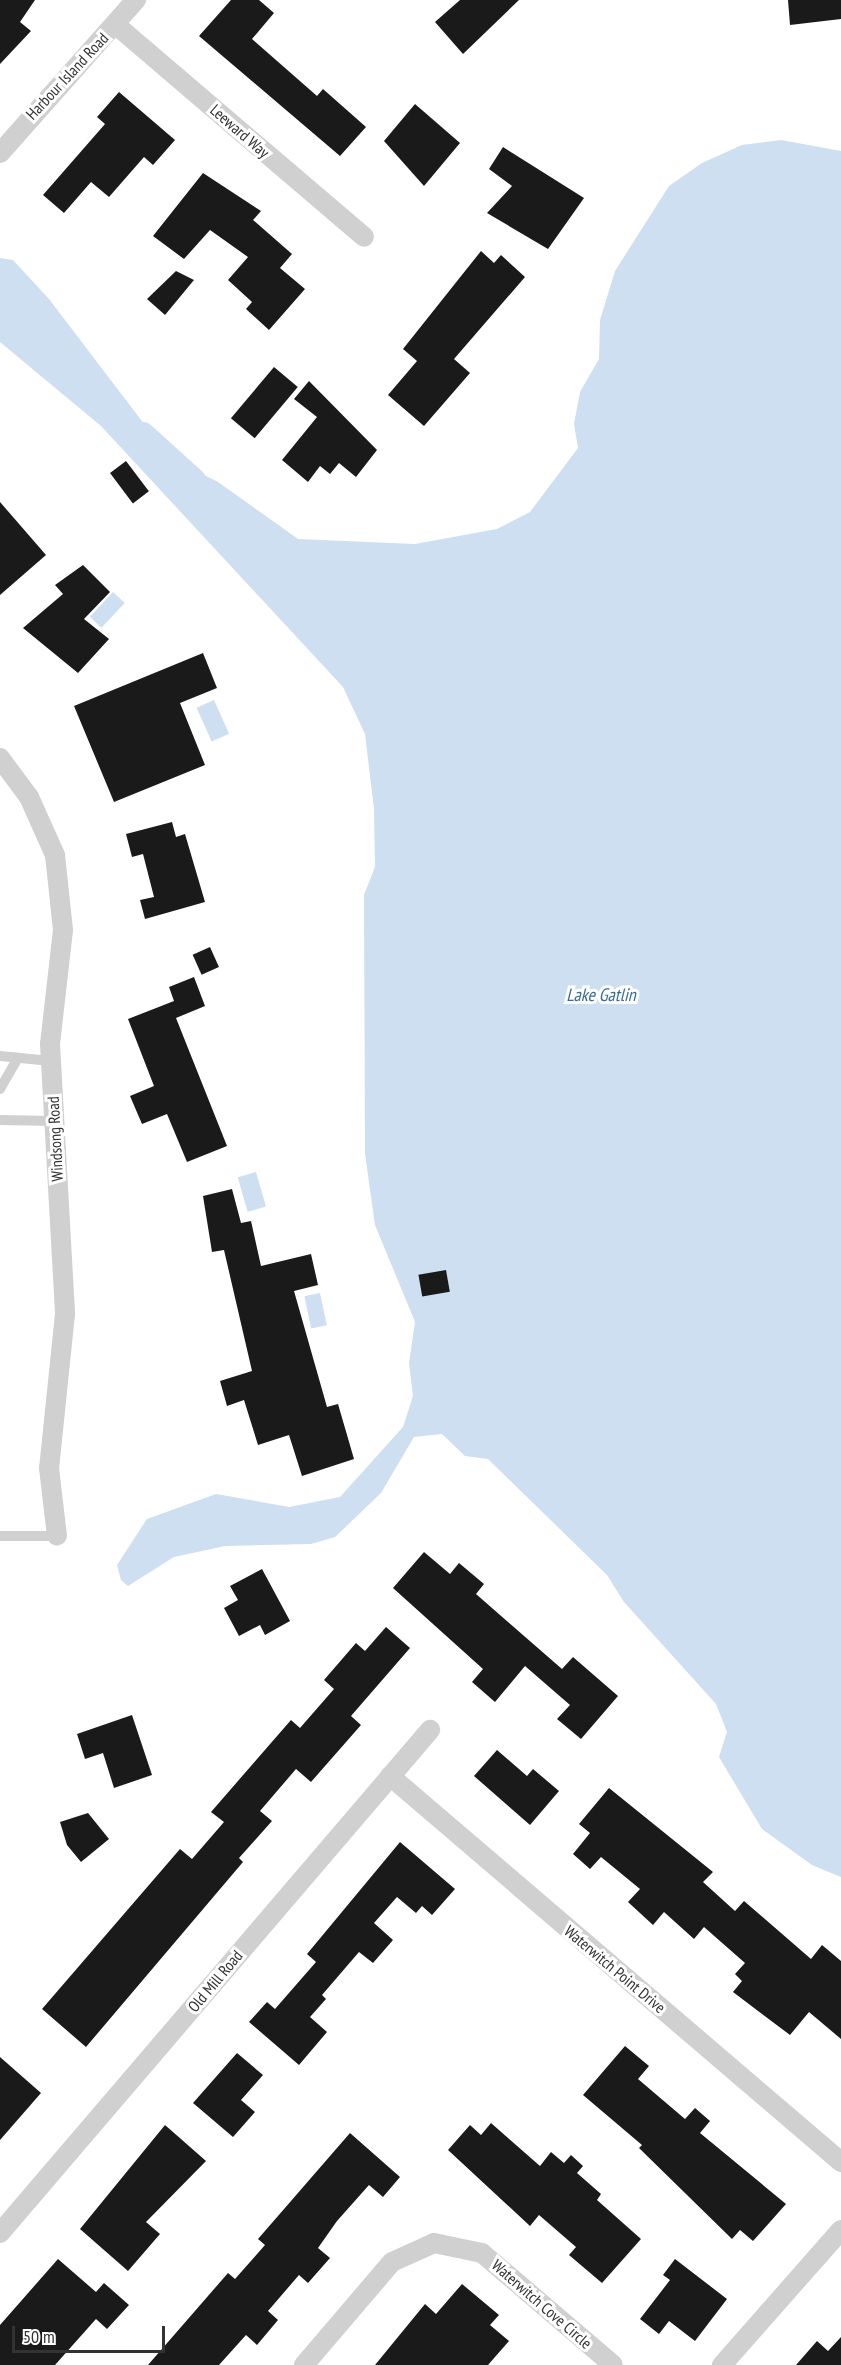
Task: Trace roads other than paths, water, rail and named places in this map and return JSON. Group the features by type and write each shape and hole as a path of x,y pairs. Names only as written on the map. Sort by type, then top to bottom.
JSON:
{"street":[{"name":"Harbour Island Road","path":"0,153 32,111 116,25 136,0"},
{"name":"Leeward Way","path":"116,25 363,237"},
{"name":"Windsong Road","path":"0,758 29,797 55,855 63,930 51,1061 64,1314 50,1468 57,1536"},
{"name":"Old Mill Road","path":"0,2233 430,1730"},
{"name":"Waterwitch Point Drive","path":"390,1776 841,2162"},
{"path":"722,2365 841,2230"},
{"name":"Waterwitch Cove Circle","path":"304,2365 392,2262 434,2243 482,2253 613,2365"}],"lane":[{"path":"0,1056 51,1061"},
{"path":"0,1089 18,1058"},
{"path":"0,1120 54,1121"},
{"path":"0,1536 57,1536"}],"water":[{"name":"Lake Gatlin","path":"781,140 841,151 841,1877 812,1865 762,1829 719,1757 727,1732 716,1704 624,1602 607,1575 488,1459 465,1456 442,1434 414,1437 381,1493 335,1537 311,1544 225,1546 174,1557 128,1586 121,1580 117,1565 147,1519 216,1494 289,1507 340,1497 403,1427 413,1396 409,1363 415,1322 375,1225 365,1154 364,895 375,867 374,809 365,734 343,687 101,426 0,342 0,258 13,260 49,299 170,458 218,482 298,539 415,544 497,529 530,512 578,448 574,424 580,392 599,359 600,320 615,271 669,186 702,163 742,145"},
{"path":"113,592 125,603 102,628 90,617"},
{"path":"214,700 229,734 212,742 197,708"},
{"path":"256,1172 266,1207 248,1212 238,1177"},
{"path":"320,1293 327,1325 311,1329 304,1296"}],"waterway":[{"path":"143,432 195,479"}]}
